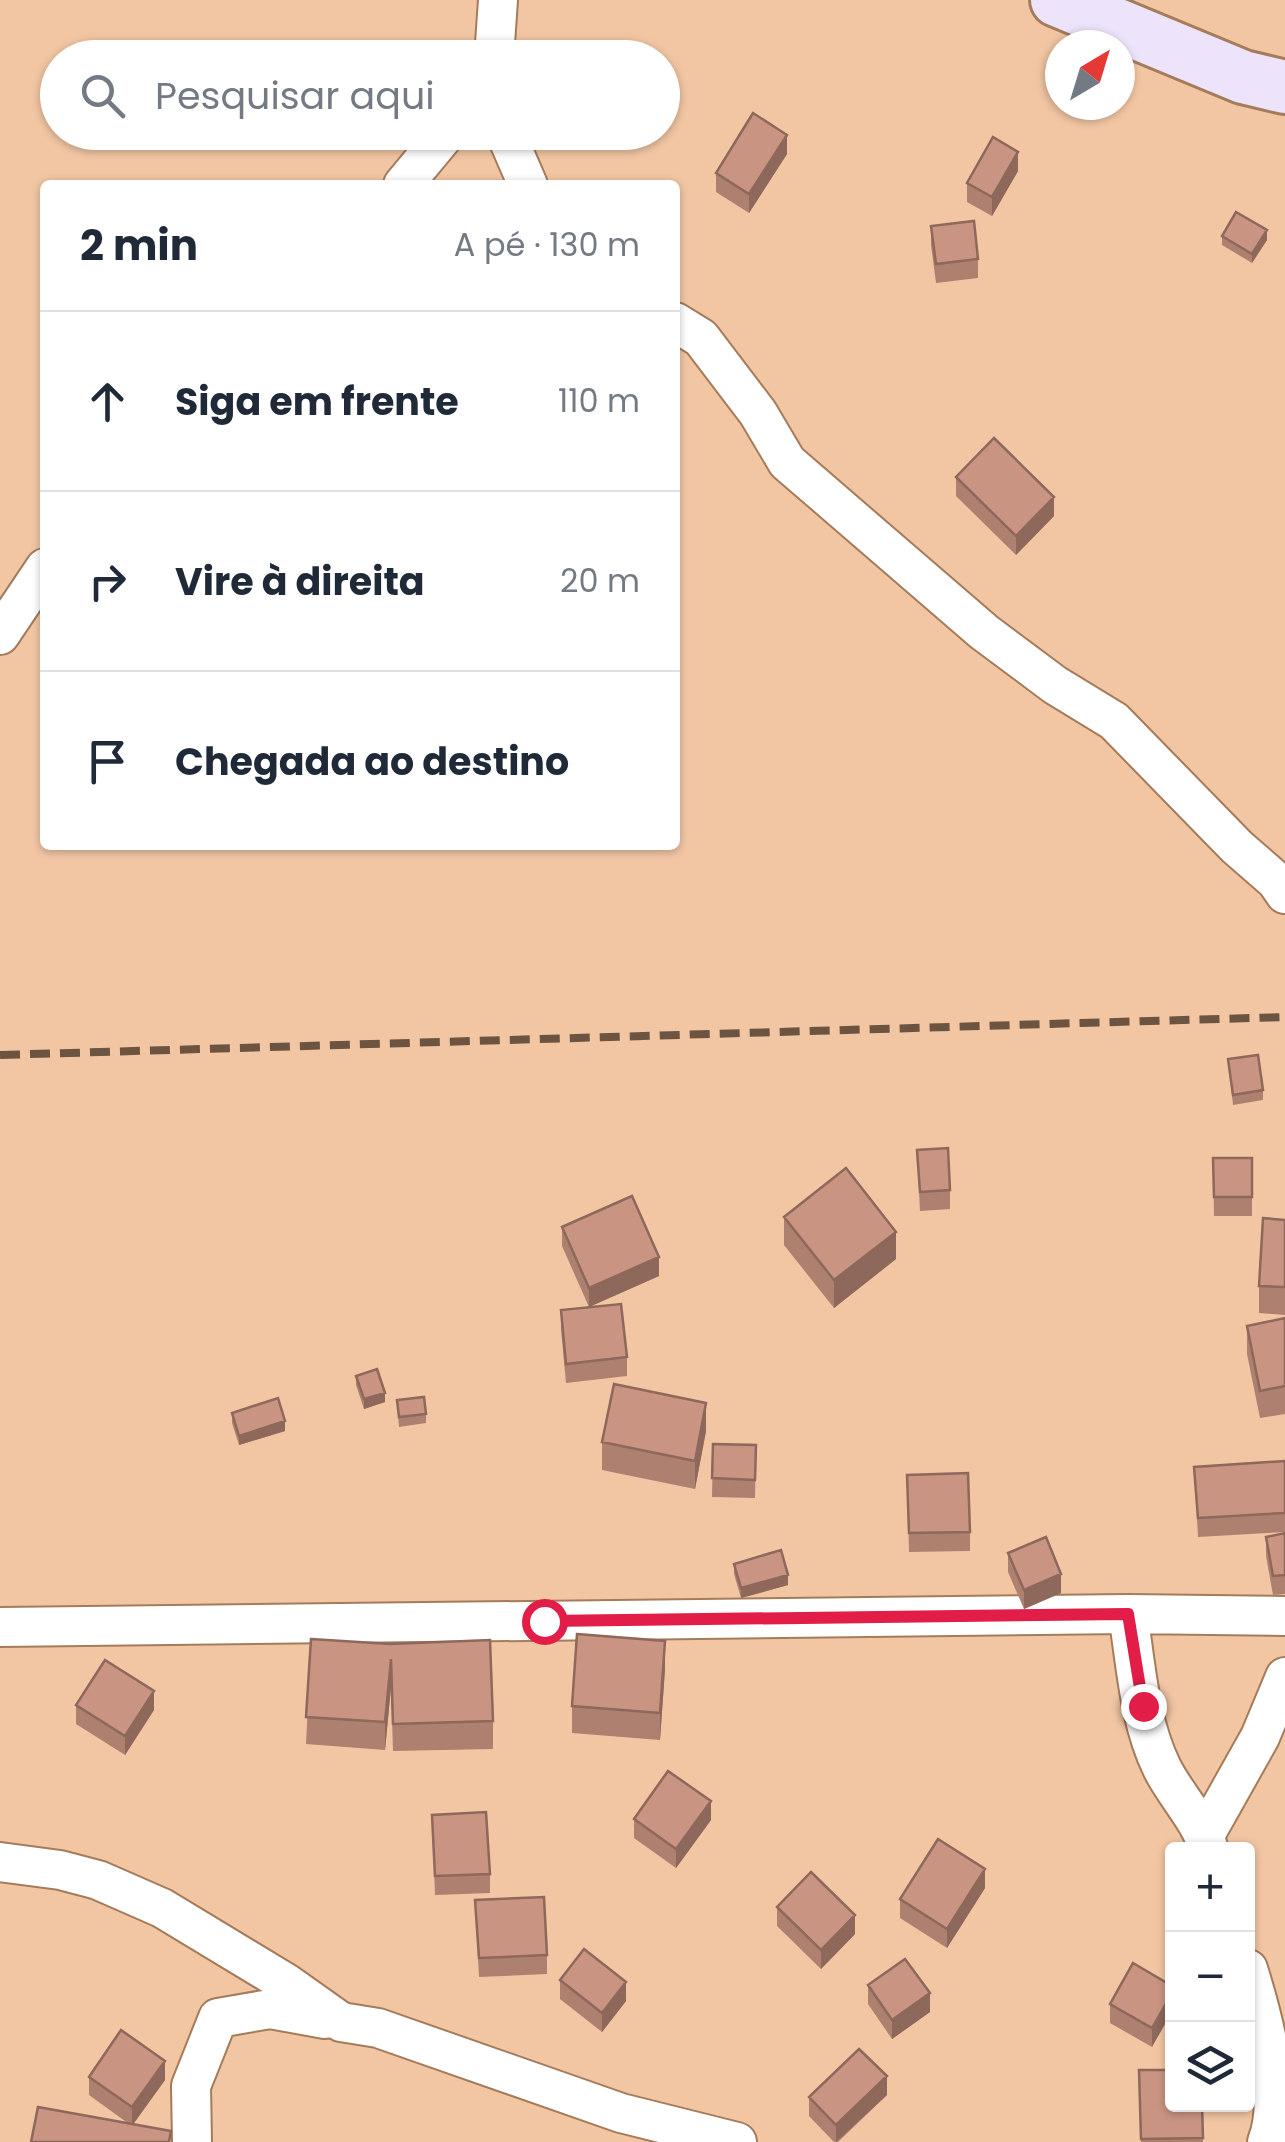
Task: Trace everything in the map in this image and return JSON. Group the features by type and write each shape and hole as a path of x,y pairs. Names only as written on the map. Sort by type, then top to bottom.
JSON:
{"street":[{"path":"495,40 498,0"},
{"path":"1057,0 1243,77 1285,86"},
{"path":"407,180 431,150"},
{"path":"513,150 526,180"},
{"path":"680,325 701,338 758,413 787,462 984,632 1114,721 1285,894"},
{"path":"0,635 40,575"},
{"path":"0,1628 1128,1614 1285,1616"},
{"path":"1128,1614 1151,1742 1207,1842"},
{"path":"1207,1842 1260,1737 1285,1677"},
{"path":"0,1862 98,1880 162,1908 341,2022"},
{"path":"1255,1991 1280,2070 1278,2117 1268,2142"},
{"path":"192,2142 191,2086 218,2018 270,2009 378,2028 621,2114 737,2142"}],"building":[{"path":"753,113 787,135 749,194 716,173"},
{"path":"993,137 1018,152 992,197 967,183"},
{"path":"1236,212 1267,230 1252,254 1222,236"},
{"path":"974,221 978,259 936,264 931,226"},
{"path":"994,438 1054,497 1016,536 956,477"},
{"path":"1258,1055 1263,1090 1233,1095 1228,1059"},
{"path":"948,1148 950,1190 920,1192 917,1150"},
{"path":"1213,1158 1252,1158 1252,1197 1214,1197"},
{"path":"846,1168 896,1232 834,1280 784,1217"},
{"path":"632,1196 659,1257 589,1288 562,1227"},
{"path":"1263,1218 1285,1220 1285,1287 1259,1286"},
{"path":"621,1304 627,1357 566,1364 561,1310"},
{"path":"1285,1318 1285,1386 1260,1391 1247,1326"},
{"path":"377,1369 385,1393 364,1399 356,1376"},
{"path":"614,1384 706,1403 695,1461 602,1442"},
{"path":"424,1397 426,1414 399,1417 397,1400"},
{"path":"278,1398 285,1421 239,1436 232,1413"},
{"path":"713,1444 756,1445 755,1480 712,1478"},
{"path":"1285,1461 1285,1513 1198,1518 1194,1467"},
{"path":"968,1473 970,1532 909,1533 907,1475"},
{"path":"1285,1533 1285,1575 1273,1576 1266,1537"},
{"path":"1046,1537 1061,1574 1024,1590 1008,1553"},
{"path":"781,1550 788,1575 741,1588 734,1564"},
{"path":"577,1634 665,1641 660,1713 572,1706"},
{"path":"311,1639 390,1644 490,1640 493,1721 393,1724 391,1659 385,1722 306,1717"},
{"path":"105,1660 154,1691 125,1736 76,1705"},
{"path":"668,1771 711,1801 676,1849 634,1819"},
{"path":"486,1812 490,1874 435,1876 432,1815"},
{"path":"938,1839 985,1869 947,1929 900,1899"},
{"path":"811,1872 855,1915 821,1950 777,1907"},
{"path":"544,1897 547,1955 479,1958 475,1900"},
{"path":"584,1949 626,1982 602,2013 560,1980"},
{"path":"905,1959 930,1993 892,2020 868,1985"},
{"path":"1133,1963 1165,1982 1165,2005 1152,2028 1110,2004"},
{"path":"121,2030 165,2061 132,2107 89,2077"},
{"path":"859,2049 887,2076 836,2125 809,2097"},
{"path":"1139,2070 1165,2070 1165,2112 1202,2112 1203,2138 1141,2139"},
{"path":"38,2107 171,2131 169,2142 31,2142"}],"railway":[{"path":"0,1055 1285,1017"}],"route":[{"path":"544,1621 1128,1614 1143,1706"}]}
